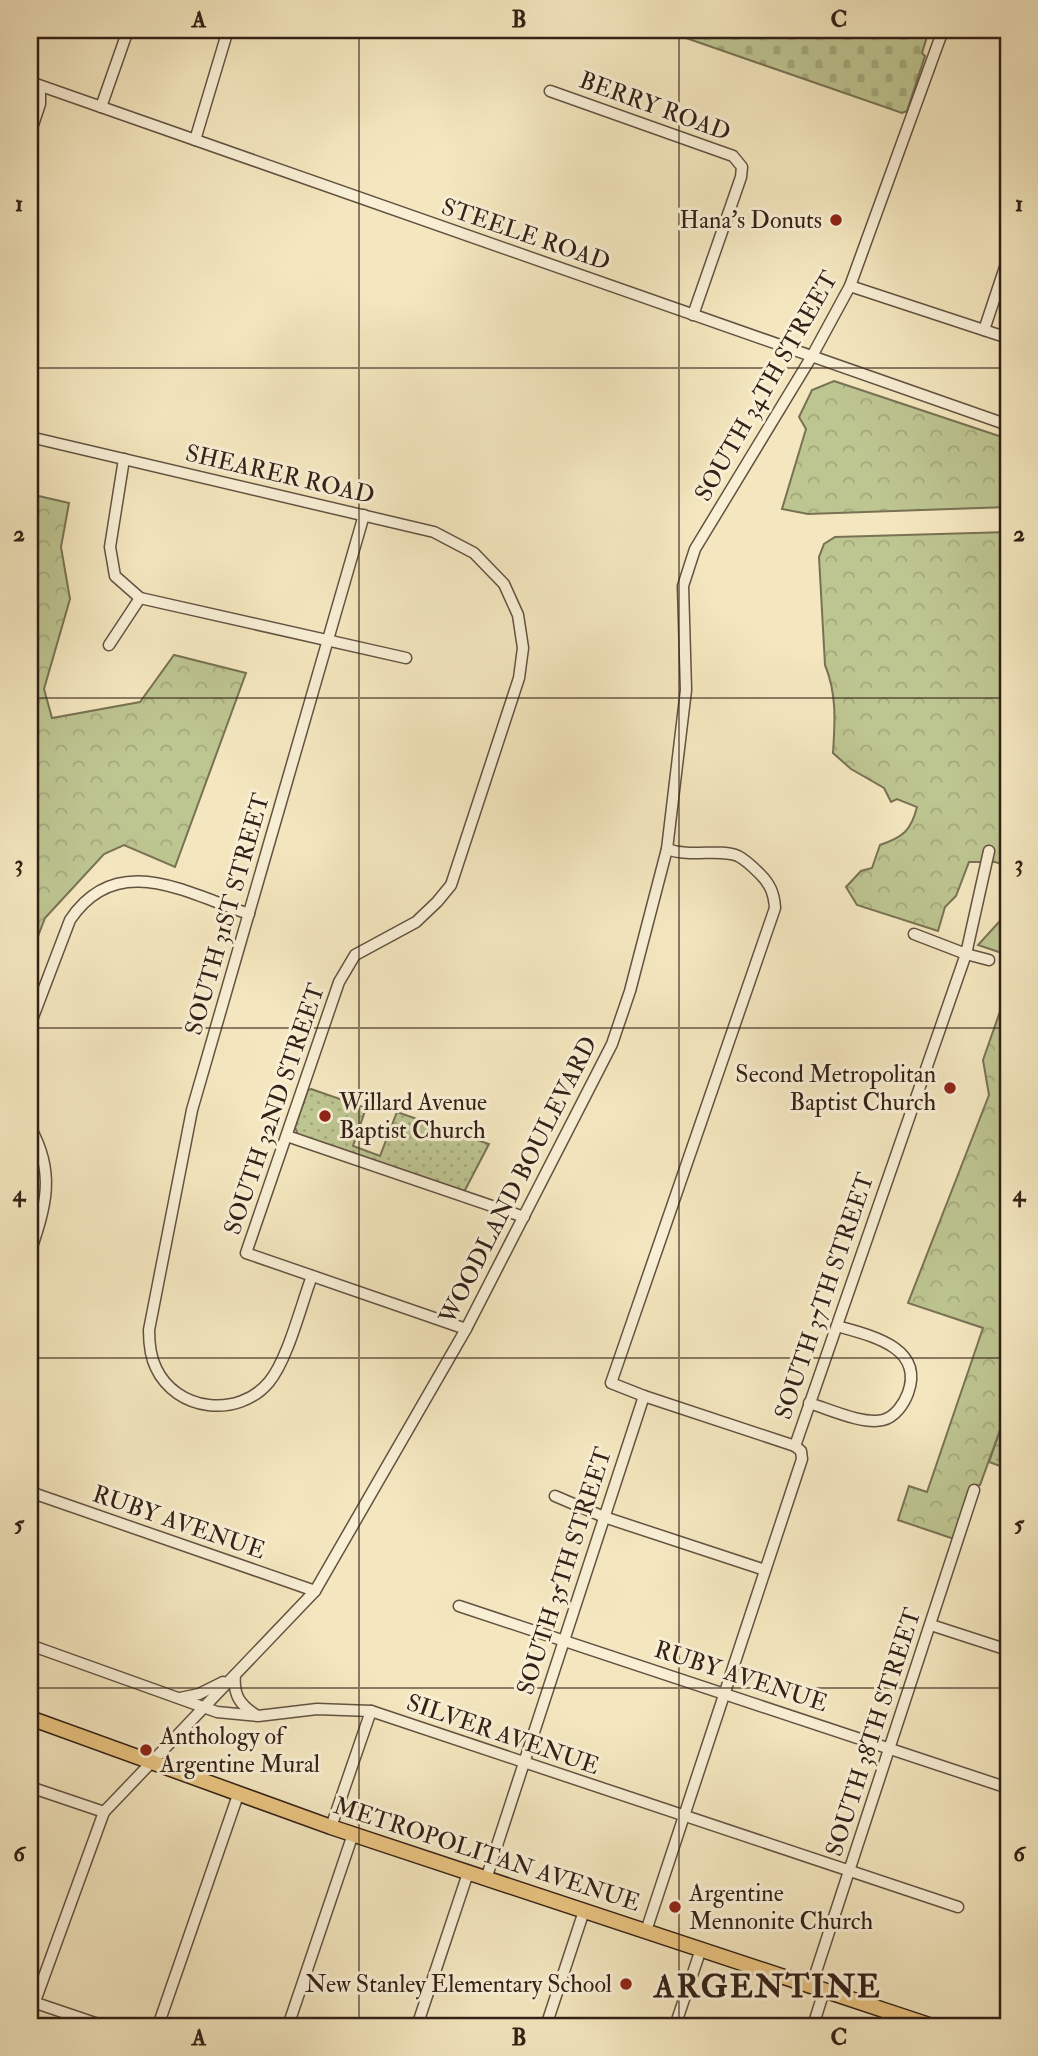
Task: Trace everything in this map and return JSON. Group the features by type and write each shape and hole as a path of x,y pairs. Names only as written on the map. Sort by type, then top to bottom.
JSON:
{"main road":[{"name":"METROPOLITAN AVENUE","path":"30,1718 331,1827 932,2026"}],"street":[{"path":"100,107 128,30"},
{"path":"195,140 228,30"},
{"name":"SOUTH 34TH STREET","path":"709,526 812,356 850,286 943,30"},
{"path":"30,97 35,84"},
{"path":"30,134 40,104 35,84"},
{"name":"STEELE ROAD","path":"35,84 1008,425"},
{"name":"BERRY ROAD","path":"550,91 733,156 742,167 741,177 693,315"},
{"path":"984,330 1008,258"},
{"path":"850,286 1008,338"},
{"name":"SHEARER ROAD","path":"30,437 434,532 474,553 504,584"},
{"path":"124,459 110,547 115,576 141,598 407,657"},
{"name":"SOUTH 31ST STREET","path":"312,1276 281,1362 270,1381 254,1395 232,1405 193,1403 175,1393 156,1368 150,1349 149,1330 192,1111 364,515"},
{"name":"WOODLAND BOULEVARD","path":"149,1763 315,1591 466,1329 619,1028 667,849 686,690 683,586 690,560 709,526"},
{"name":"SOUTH 32ND STREET","path":"312,1276 246,1253 332,998 355,955 416,922 451,885 519,678 523,648 518,615 504,584"},
{"path":"109,645 141,598"},
{"path":"667,849 691,855 730,854 739,857 765,879 774,893 775,908 611,1383 795,1446"},
{"name":"SOUTH 37TH STREET","path":"646,1931 802,1459 801,1451 795,1446 809,1403 966,954 989,851"},
{"path":"30,1025 62,938 78,908 100,890 131,880 163,885 250,914"},
{"path":"914,934 989,960"},
{"path":"30,1127 39,1143 47,1178 42,1217 30,1253"},
{"path":"287,1136 524,1217"},
{"path":"312,1276 466,1329"},
{"path":"809,1403 862,1419 883,1420 903,1405 911,1385 911,1373 897,1349 879,1338 837,1325"},
{"name":"SOUTH 35TH STREET","path":"486,1879 644,1396"},
{"name":"SOUTH 38TH STREET","path":"813,2026 818,1989 850,1872 974,1490"},
{"name":"RUBY AVENUE","path":"30,1492 315,1591"},
{"path":"555,1496 604,1517 765,1570"},
{"name":"RUBY AVENUE","path":"459,1606 1008,1788"},
{"path":"931,1625 1008,1650"},
{"name":"SILVER AVENUE","path":"30,1645 202,1708 236,1715 258,1716 317,1709 371,1712 958,1907"},
{"path":"177,1698 199,1694 234,1675 235,1695 241,1704 258,1716"},
{"path":"331,1827 371,1712"},
{"path":"30,2015 32,2001 104,1812 149,1763"},
{"path":"30,1787 104,1812"},
{"path":"158,2026 238,1795"},
{"path":"288,2026 353,1834"},
{"path":"417,2026 468,1873"},
{"path":"546,2026 584,1911"},
{"path":"675,2026 701,1949"},
{"path":"32,2001 104,2026"}],"green space":[{"path":"663,30 929,30 922,53 925,56 907,111 902,113"},
{"path":"834,381 1008,439 1008,507 808,514 782,509 806,429 799,417 812,390"},
{"path":"30,494 69,503 61,547 70,599 44,689 52,718 140,702 174,655 246,673 175,867 124,845 104,854 45,918 30,957"},
{"path":"1008,532 1008,866 995,862 969,862 956,896 945,907 938,931 857,905 846,887 861,871 872,868 880,845 905,832 917,807 897,799 891,802 884,788 851,769 833,753 834,708 832,687 825,665 819,557 824,544 835,537"},
{"path":"999,922 1008,925 1008,955 978,945"},
{"path":"1004,1000 1008,1002 1008,1408 980,1485 971,1486 954,1539 898,1520 909,1486 927,1492 983,1328 908,1303 989,1095 983,1060"},
{"path":"308,1090 366,1108 353,1146 380,1156 397,1112 489,1144 464,1192 298,1135 295,1127"},
{"path":"1008,1408 1008,1469 989,1462"}],"place":[{"name":"Hana's Donuts","path":"836,220"},
{"name":"Second Metropolitan Baptist Church","path":"950,1088"},
{"name":"Willard Avenue Baptist Church","path":"325,1116"},
{"name":"Anthology of Argentine Mural","path":"146,1750"},
{"name":"Argentine Mennonite Church","path":"675,1907"},
{"name":"New Stanley Elementary School","path":"626,1984"}],"district":[{"name":"ARGENTINE","path":"768,1986"}]}
